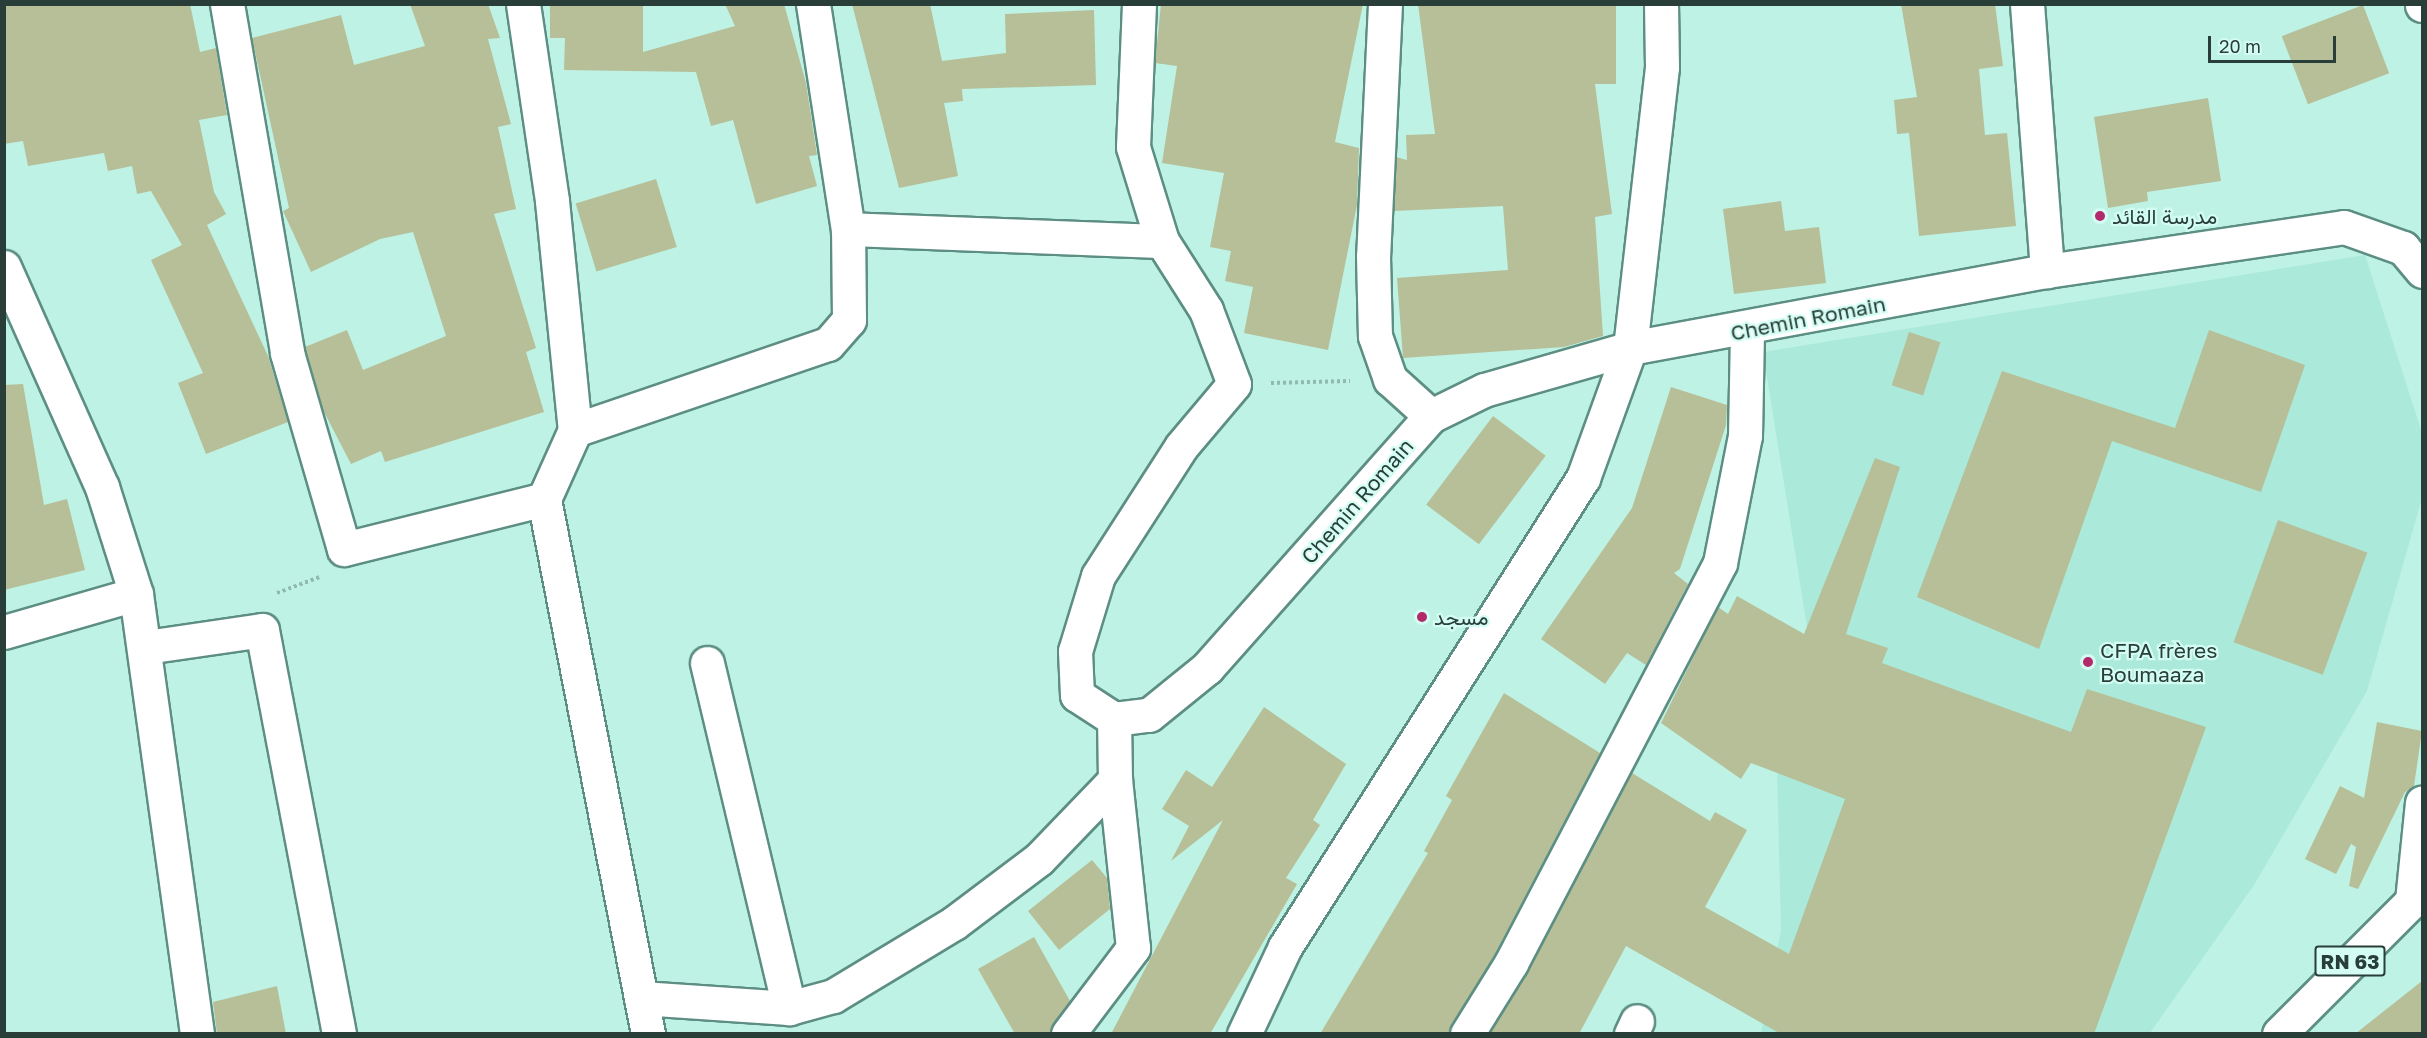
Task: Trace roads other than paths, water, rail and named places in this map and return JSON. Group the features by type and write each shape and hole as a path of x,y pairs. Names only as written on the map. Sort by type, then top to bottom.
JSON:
{"street":[{"path":"227,4 287,354 344,549 544,499"},
{"path":"523,4 552,201 575,430 544,499 648,1034"},
{"path":"575,430 828,344 849,320 848,229 813,4"},
{"path":"1068,1034 1133,948 1115,780 1114,719 1077,695 1075,651 1098,576 1181,447 1234,384 1206,310 1162,241 1132,147 1139,4"},
{"path":"1385,4 1372,256 1376,336 1390,380 1431,416"},
{"path":"1244,1034 1285,947 1583,478 1630,348 1662,67 1661,4"},
{"path":"2027,4 2047,271"},
{"name":"Chemin Romain","path":"1114,719 1149,715 1207,668 1431,416 1484,390 1630,348 1747,330 2047,271 2344,226 2403,248 2422,271"},
{"path":"848,229 1162,241"},
{"path":"4,267 102,487 136,594 146,647 197,1034"},
{"path":"1467,1034 1511,963 1720,563 1745,436 1747,330"},
{"path":"4,632 136,594"},
{"path":"146,647 262,630 339,1034"},
{"path":"707,663 789,1008"},
{"path":"641,998 789,1008 833,996 954,923 1039,859 1115,780"},
{"path":"2417,896 2422,803"},
{"name":"RN 63","path":"2279,1034 2417,896"}],"place":[{"name":"مدرسة القائد","path":"2100,216"},
{"name":"مسجد","path":"1422,617"},
{"name":"CFPA frères Boumaaza","path":"2088,662"}]}
